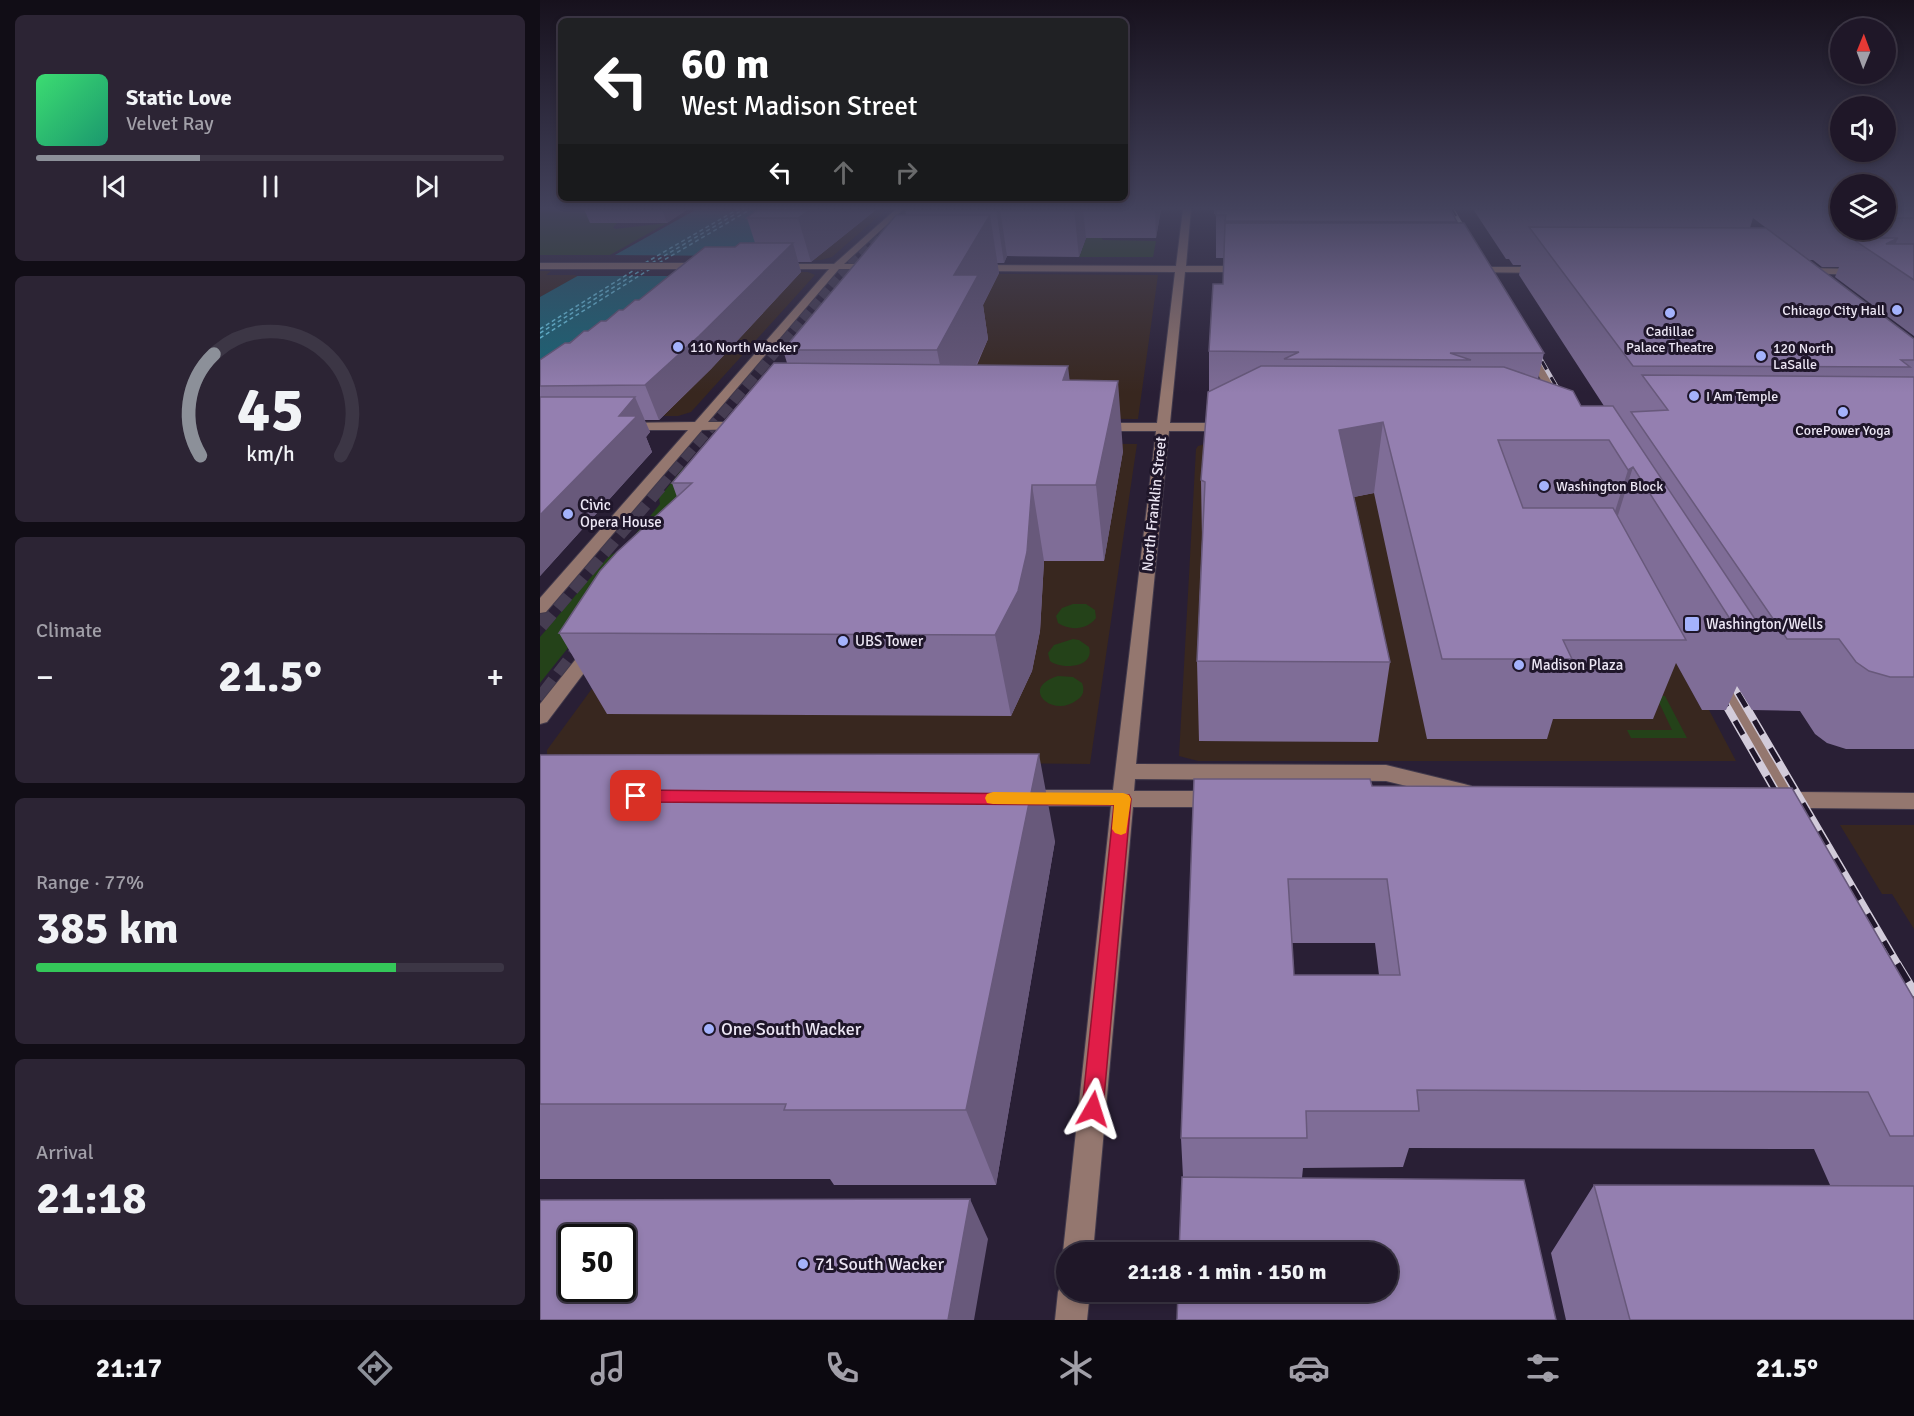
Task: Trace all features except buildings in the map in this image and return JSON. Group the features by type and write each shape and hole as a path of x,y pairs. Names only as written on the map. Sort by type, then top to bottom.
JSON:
{"main road":[{"path":"540,608 835,271"},
{"path":"854,278 859,271"},
{"name":"North Franklin Street","path":"1079,1242 1123,799 1180,271"},
{"path":"1812,285 1792,271 1870,272"},
{"path":"1524,339 1566,412"},
{"path":"612,426 753,426"},
{"path":"1083,427 1242,427"},
{"path":"664,466 694,457"},
{"path":"541,715 599,641"},
{"path":"1711,661 1807,828"},
{"path":"1126,771 1386,773 1483,797 1407,799"},
{"path":"1003,798 1239,799"},
{"path":"1759,800 1914,801"},
{"path":"1071,1320 1073,1302"}],"shaded area":[{"path":"540,271 551,271 546,275 581,275 540,297"},
{"path":"755,272 808,272 815,275 691,412 678,416 598,416"},
{"path":"904,273 1158,275 1138,419 802,417"},
{"path":"786,441 1137,444 1090,764 547,758 547,750 769,447"},
{"path":"1205,444 1325,444 1653,620 1702,710 1709,710 1736,761 1198,761 1179,756 1196,449"},
{"path":"1840,825 1914,825 1914,929 1892,894 1882,894"}],"green space":[{"path":"690,465 711,469 540,683 540,637 609,556 624,548 660,504 659,498 683,468"},
{"path":"1073,604 1086,604 1095,610 1096,618 1088,625 1078,628 1058,623 1056,616 1062,608"},
{"path":"1073,639 1089,647 1090,654 1087,659 1082,663 1069,666 1050,661 1048,653 1054,645"},
{"path":"1058,676 1073,677 1082,683 1081,697 1068,705 1058,706 1044,700 1040,694 1041,687 1046,681"},
{"path":"1656,696 1665,696 1687,738 1631,738 1627,730 1672,730"}],"water":[{"path":"587,271 734,271 540,402 540,297"}],"pier":[{"path":"583,271 720,271 711,276 575,276"}],"ferry route":[{"path":"540,329 633,271"},
{"path":"540,333 640,271"},
{"path":"540,338 647,271"}],"tunnel":[{"path":"793,330 845,271"},
{"path":"658,487 794,328"},
{"path":"540,625 659,486"},
{"path":"545,694 588,638"},
{"path":"540,700 546,693"}],"railway":[{"path":"1533,346 1563,398"},
{"path":"1727,674 1739,694"},
{"path":"1719,693 1782,802"},
{"path":"1738,693 1898,965"},
{"path":"1897,964 1914,992"}],"slow traffic":[{"path":"993,798 1123,799 1121,829"}],"place":[{"name":"Chicago City Hall","path":"1897,310"},
{"name":"Cadillac Palace Theatre","path":"1670,313"},
{"name":"110 North Wacker","path":"678,347"},
{"name":"120 North LaSalle","path":"1761,356"},
{"name":"I Am Temple","path":"1694,396"},
{"name":"CorePower Yoga","path":"1843,412"},
{"name":"Washington Block","path":"1544,486"},
{"name":"Civic Opera House","path":"568,514"},
{"name":"Washington/Wells","path":"1692,624"},
{"name":"UBS Tower","path":"843,641"},
{"name":"Madison Plaza","path":"1519,665"},
{"name":"One South Wacker","path":"709,1029"},
{"name":"71 South Wacker","path":"803,1264"}],"route":[{"path":"636,796 1123,799 1093,1109"}]}
